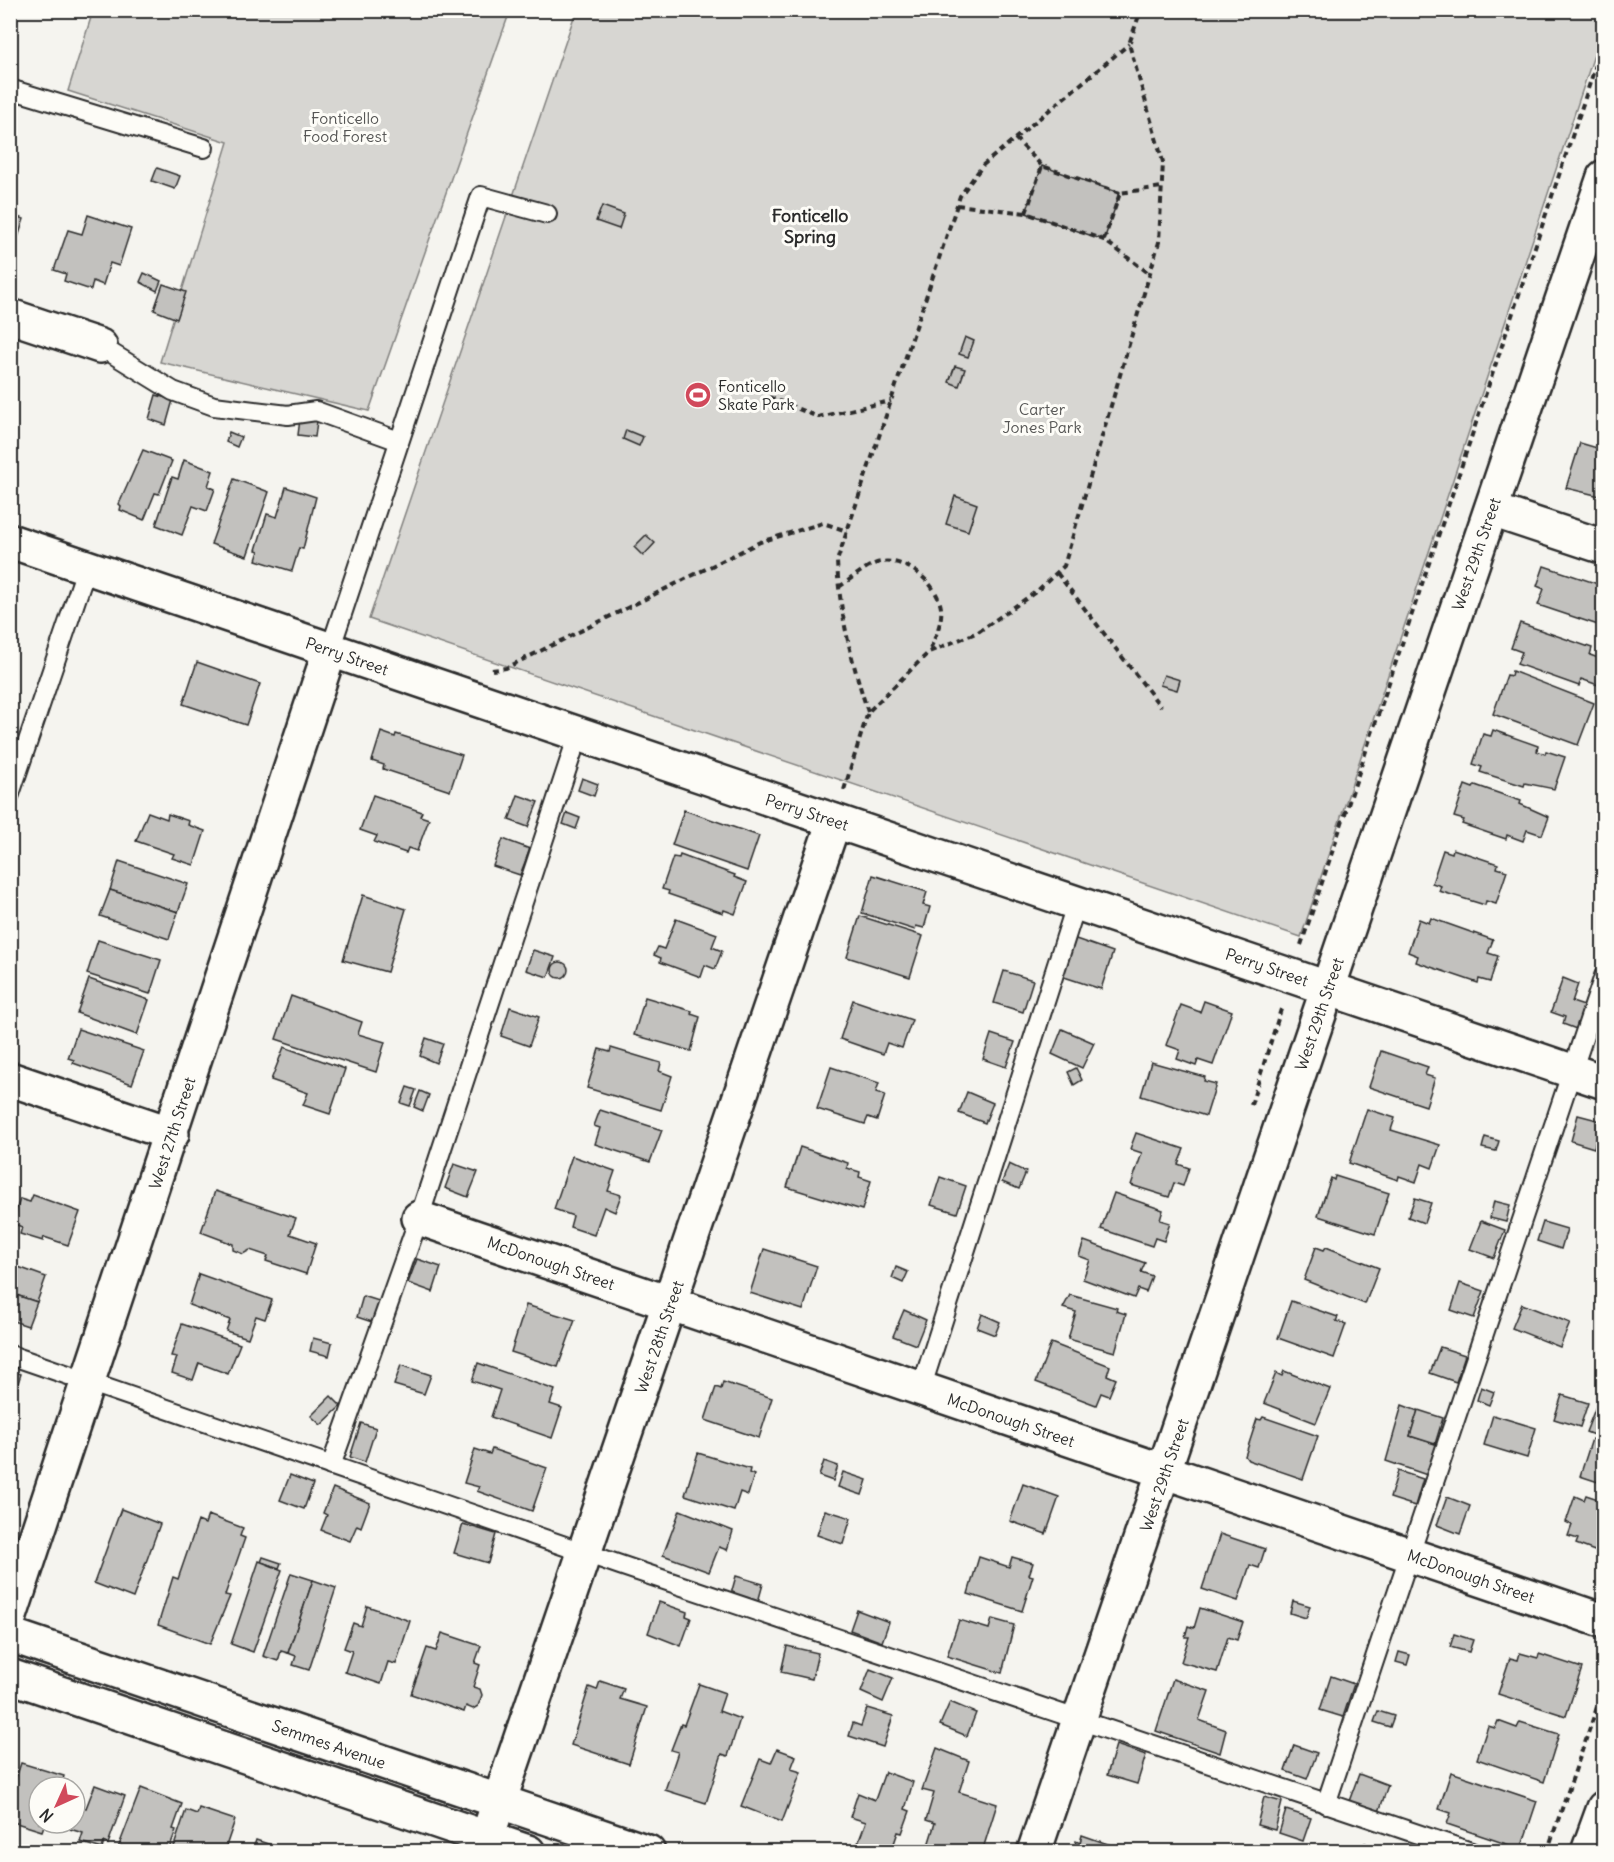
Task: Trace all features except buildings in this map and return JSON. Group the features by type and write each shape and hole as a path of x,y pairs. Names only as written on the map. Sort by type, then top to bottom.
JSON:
{"street":[{"name":"West 29th Street","path":"1034,1851 1165,1473 1604,177"},
{"path":"10,316 100,346"},
{"path":"1492,510 1604,547"},
{"name":"Perry Street","path":"10,541 1604,1082"},
{"name":"West 27th Street","path":"10,1616 172,1134 330,650"},
{"name":"West 28th Street","path":"484,1844 583,1552 671,1304 834,821"},
{"path":"10,1079 172,1134"},
{"name":"McDonough Street","path":"418,1218 1604,1621"},
{"name":"Semmes Avenue","path":"10,1635 648,1851"},
{"path":"10,1676 484,1844 528,1851"},
{"path":"1588,1851 1604,1808"}],"lane":[{"path":"10,89 204,148"},
{"path":"330,650 481,196 548,214"},
{"path":"100,346 172,391 214,406 288,415 316,411 399,441"},
{"path":"10,794 87,567"},
{"path":"331,1466 418,1218 578,735"},
{"path":"921,1389 1077,902"},
{"path":"1326,1804 1408,1554 1604,976"},
{"path":"10,1355 583,1552 1471,1851"}],"path":[{"path":"868,712 853,666 838,587 837,561 960,196 983,165 1129,44 1141,10"},
{"path":"1301,946 1604,41"},
{"path":"834,821 868,712 929,652 978,632 1037,591 1064,566 1159,242 1163,162 1129,44"},
{"path":"1014,138 1042,166 1120,193 1162,188"},
{"path":"1026,213 1042,166"},
{"path":"1104,240 1120,193"},
{"path":"957,205 1026,213 1104,240 1150,274"},
{"path":"770,397 818,417 892,400"},
{"path":"485,670 506,668 760,542 823,523 847,531"},
{"path":"838,587 876,563 900,564 920,573 934,592 941,608 940,625 929,652"},
{"path":"1057,573 1161,707"},
{"path":"1547,1851 1604,1687"}],"green space":[{"name":"Fonticello Food Forest","path":"93,11 510,11 369,411 160,362 228,142 68,91"},
{"name":"Carter Jones Park","path":"576,11 1603,11 1603,28 1301,937 369,619"}],"place":[{"name":"Fonticello Skate Park","path":"698,395"}],"district":[{"name":"Fonticello Spring","path":"810,225"}]}
